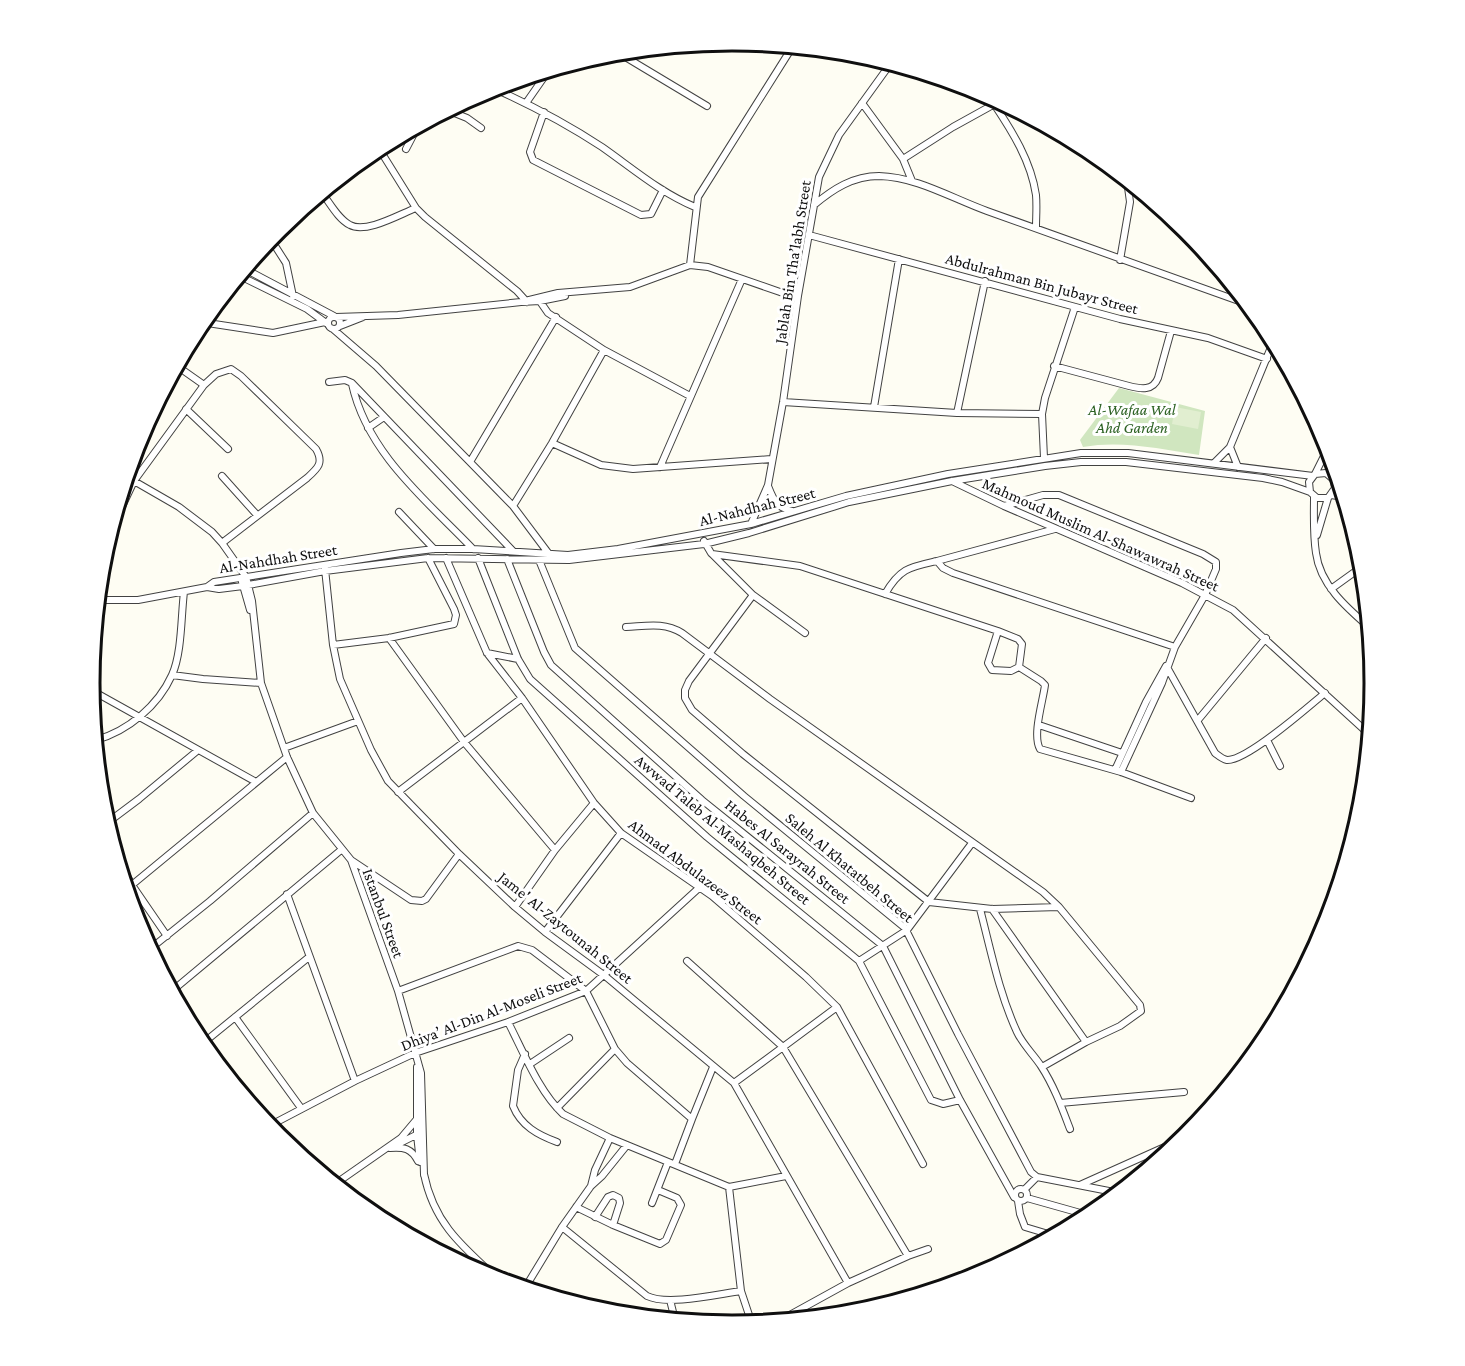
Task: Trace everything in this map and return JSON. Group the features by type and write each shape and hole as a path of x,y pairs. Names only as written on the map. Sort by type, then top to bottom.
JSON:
{"street":[{"path":"690,265 695,207 703,188 788,53"},
{"path":"630,60 707,106"},
{"name":"Jablah Bin Tha’labh Street","path":"751,524 768,485 819,177 839,135 886,70"},
{"path":"526,103 541,81"},
{"path":"505,94 544,112 602,147 663,190 695,207"},
{"path":"862,103 903,159 912,181"},
{"path":"903,159 990,106"},
{"path":"1001,111 1027,164 1036,198 1036,228"},
{"path":"544,112 530,152 533,160 641,215 651,214 663,190"},
{"path":"457,114 467,118 481,128"},
{"path":"406,149 409,141"},
{"path":"384,156 416,208 437,228 517,291 524,301"},
{"path":"813,206 844,184 860,178 896,177 1235,300"},
{"path":"1120,260 1130,202 1129,191"},
{"path":"327,199 343,220 355,227 366,228 416,208"},
{"name":"Abdulrahman Bin Jubayr Street","path":"809,235 1075,307 1208,338 1267,359"},
{"path":"276,247 286,263 293,296"},
{"path":"874,407 899,259"},
{"path":"333,326 329,320 335,317 524,301 630,287 690,265 708,267 798,296"},
{"path":"252,273 341,321 333,326"},
{"path":"246,279 308,309 333,326 376,366 513,506 549,554"},
{"path":"660,467 742,279"},
{"path":"957,413 985,281"},
{"path":"547,298 555,316"},
{"path":"539,299 544,310 604,350 690,396"},
{"path":"1044,458 1042,414 1054,366 1075,307"},
{"path":"213,324 273,333 333,326 366,316"},
{"path":"470,462 555,316"},
{"path":"1054,366 1129,386 1151,387 1156,384 1171,331"},
{"path":"513,506 552,443 604,350"},
{"path":"1214,463 1230,447 1270,351"},
{"path":"134,481 212,376 223,370 236,371 318,452 320,460 317,469 222,543"},
{"path":"183,371 204,386"},
{"path":"329,382 345,380 352,383 513,552"},
{"path":"352,383 358,406 386,458 473,549"},
{"path":"783,402 957,413 1042,414"},
{"path":"186,410 228,449"},
{"path":"368,428 384,417"},
{"path":"552,443 593,461 612,467 633,469 771,459"},
{"path":"1230,447 1238,467"},
{"name":"Al-Nahdhah Street","path":"106,601 138,600 207,587 219,589 244,580 435,549 549,554 596,552 751,524 846,496 948,474 1044,458 1104,452 1128,453 1314,475"},
{"path":"1323,458 1309,482 1312,494 1316,554 1321,571 1331,589 1361,620"},
{"name":"Al-Nahdhah Street","path":"324,568 428,558 580,560 704,544 749,533 849,502 952,481 1081,462 1126,462 1263,478 1282,482 1312,494"},
{"path":"1314,475 1323,472 1330,476"},
{"path":"222,476 257,515"},
{"name":"Istanbul Street","path":"134,481 187,513 222,543 244,580 252,613 261,683 287,757 313,813 351,860 398,991 423,1088 424,1175"},
{"name":"Mahmoud Muslim Al-Shawawrah Street","path":"952,481 1233,610 1363,728"},
{"path":"768,485 774,501 782,508 793,511"},
{"path":"1315,542 1334,490"},
{"path":"1312,494 1321,499 1336,496"},
{"path":"1004,506 1043,495 1059,495 1203,554 1213,559 1216,565 1204,595 1175,647 1168,669 1122,753 1118,771"},
{"path":"399,512 435,549"},
{"path":"885,594 894,579 907,569 1055,529"},
{"path":"703,534 704,544 711,554 753,595 805,633"},
{"path":"711,554 800,567 998,631 1020,641 1023,648 1019,667"},
{"path":"333,645 389,638 454,624 456,615 454,609 428,558"},
{"name":"Ahmad Abdulazeez Street","path":"446,558 487,653 522,698 594,803 621,833 700,887 775,949 837,1007 923,1164"},
{"name":"Awwad Taleb Al-Mashaqbeh Street","path":"478,558 518,659 530,679 707,837 859,961 931,1100 943,1104 960,1100"},
{"name":"Habes Al Sarayrah Street","path":"507,559 551,665 702,800 883,946 960,1100 1016,1199 1025,1227 1043,1233"},
{"name":"Saleh Al Khatatbeh Street","path":"539,560 575,648 744,796 907,930 1002,1119 1037,1178"},
{"path":"937,561 948,571 1175,647"},
{"name":"Jame' Al-Zaytounah Street","path":"324,568 333,645 340,679 381,768 398,792 515,907 605,976 734,1083 848,1283"},
{"path":"1331,589 1354,572"},
{"path":"103,738 140,717 149,709 172,675 178,650 184,592"},
{"path":"753,595 689,681 685,690 687,704 692,710 743,754 929,902 980,909 1059,907"},
{"path":"626,627 671,626 1043,892 1059,907 1141,1008 1141,1011 1129,1021 1042,1067"},
{"path":"998,631 988,663 989,667 992,670 1006,671 1019,667 1045,685 1037,744 1040,749 1118,771 1191,798"},
{"path":"389,638 464,742 555,850"},
{"path":"1198,720 1266,638"},
{"path":"487,653 518,659"},
{"path":"1149,703 1171,658"},
{"path":"1168,669 1215,753 1224,759 1232,759 1267,740 1324,693"},
{"path":"172,675 261,683"},
{"path":"101,695 256,782"},
{"path":"398,792 522,698"},
{"path":"1118,771 1143,714"},
{"path":"284,748 358,720"},
{"path":"1039,725 1122,753"},
{"path":"1267,740 1280,766"},
{"path":"115,817 197,751"},
{"path":"133,884 287,757"},
{"path":"515,907 555,850 594,803"},
{"path":"157,943 313,813"},
{"path":"545,932 621,833"},
{"path":"859,961 907,930 972,843"},
{"path":"178,986 341,850"},
{"path":"351,860 411,900 422,902 459,854"},
{"name":"Dhiya’ Al-Din Al-Moseli Street","path":"278,1121 415,1053 508,1022 586,992 700,887"},
{"path":"287,894 355,1081"},
{"path":"140,901 167,936"},
{"path":"980,909 994,970 1006,1005 1018,1034 1042,1067 1070,1129"},
{"path":"992,909 1086,1042"},
{"path":"398,991 518,946 532,950 586,992 615,1049 627,1063 692,1119"},
{"path":"210,1038 309,957"},
{"path":"687,961 783,1047 908,1256"},
{"path":"734,1083 837,1007"},
{"path":"235,1017 301,1108"},
{"path":"508,1022 530,1064 563,1114 610,1138 729,1187 786,1176"},
{"path":"530,1064 569,1038"},
{"path":"557,1108 615,1049"},
{"path":"525,1054 518,1070 513,1106 536,1135 557,1142"},
{"name":"Istanbul Street","path":"418,1064 417,1135 420,1159 432,1204 444,1225 459,1244 478,1261"},
{"path":"675,1164 714,1066"},
{"path":"1060,1103 1185,1092"},
{"path":"342,1179 389,1148 407,1132 417,1118"},
{"path":"389,1148 417,1135 423,1126"},
{"path":"591,1186 595,1170 610,1138"},
{"path":"529,1281 562,1227 591,1186 627,1145"},
{"path":"389,1148 403,1147 410,1150 424,1175"},
{"path":"1079,1186 1157,1151"},
{"path":"652,1203 668,1162"},
{"path":"1077,1212 1027,1198 1023,1201 1016,1199 1017,1190 1024,1190 1037,1178 1107,1191"},
{"path":"729,1187 741,1291 749,1315"},
{"path":"576,1207 656,1243 663,1243 681,1205 677,1198 658,1190"},
{"path":"1024,1190 1027,1198"},
{"path":"596,1216 608,1197 613,1195 619,1198 620,1203 613,1225"},
{"path":"562,1227 655,1300 741,1291"},
{"path":"799,1312 848,1283 928,1249"},
{"path":"670,1300 673,1312"}],"green space":[{"name":"Al-Wafaa Wal Ahd Garden","path":"1119,388 1205,411 1199,455 1112,444 1083,447 1080,440"},
{"path":"1175,407 1201,412 1198,429 1172,424"}]}
